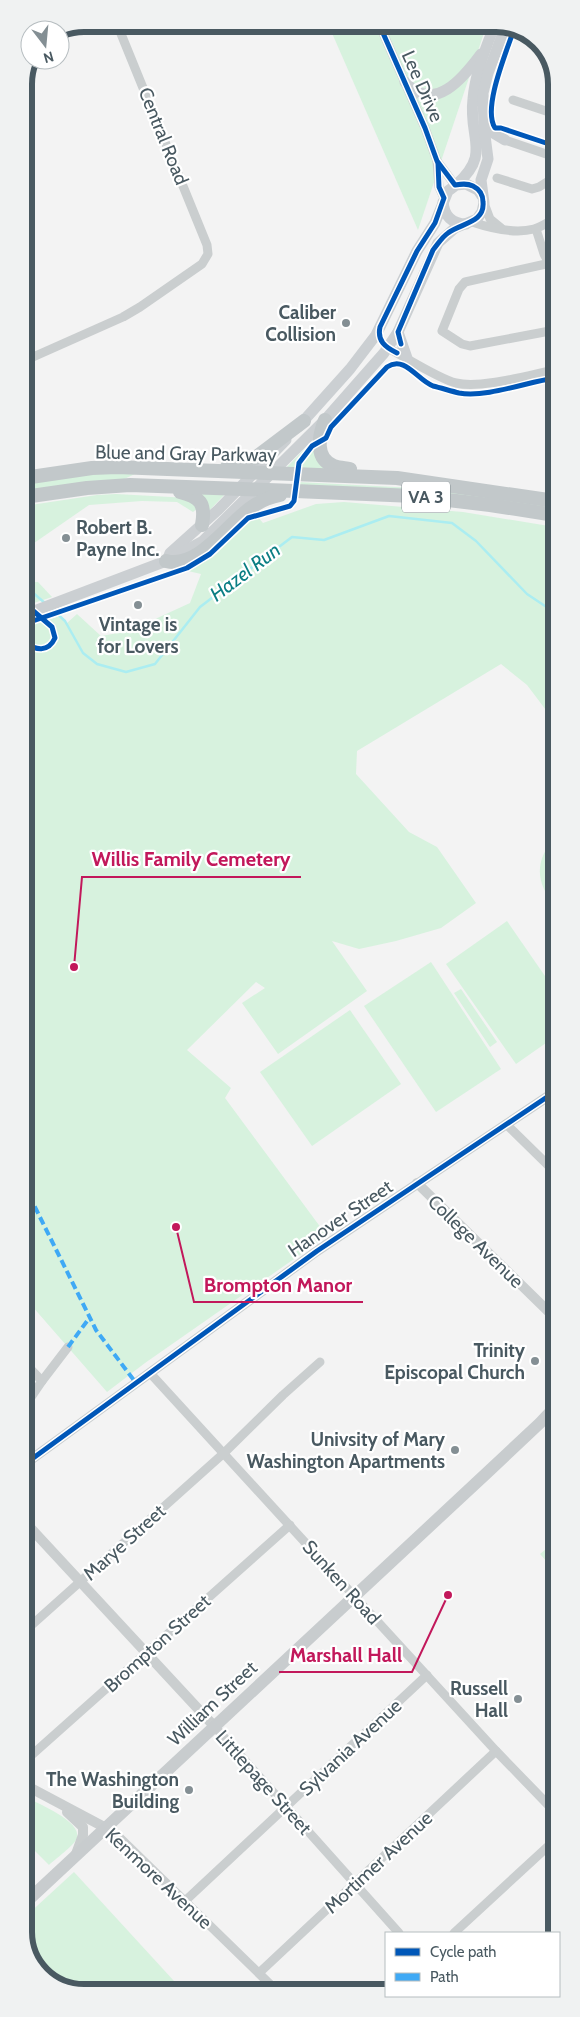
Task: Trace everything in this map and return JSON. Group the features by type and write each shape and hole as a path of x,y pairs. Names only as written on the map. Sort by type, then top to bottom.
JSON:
{"highway":[{"path":"216,471 256,458 304,420"},
{"path":"325,420 319,434 318,443 325,459 334,466 367,476"},
{"name":"Blue and Gray Parkway","path":"32,477 84,469 117,467 367,476 466,487 548,500"},
{"path":"155,486 192,495 198,499 204,510 202,525"},
{"name":"Blue and Gray Parkway","path":"32,496 87,488 155,486 414,496 548,514"},
{"path":"166,561 173,563 199,553 252,506 295,491"}],"main road":[{"path":"32,612 166,561 203,541 245,490 256,473 350,369 373,340 418,251 435,223 448,191 470,171 476,160 477,149 473,127 473,98 492,33"},
{"path":"488,154 482,100 486,79 503,33"},
{"path":"405,82 414,90 424,94 445,92 462,79 487,47"},
{"path":"484,122 490,132 505,140"},
{"path":"166,561 170,553 202,525 245,490 271,474 325,420 388,348 398,332 438,243 449,232 469,223 482,212 482,180 488,154 494,144 505,140"},
{"path":"455,185 473,186 478,190 483,200"},
{"path":"444,199 444,210 447,216 454,222 469,223"},
{"path":"380,327 380,339 388,348"},
{"path":"398,332 407,358"},
{"name":"William Street","path":"32,1896 355,1597 548,1414"}],"street":[{"name":"Central Road","path":"32,358 101,328 140,307 202,264 206,258 208,249 195,212 120,32"},
{"name":"Lee Drive","path":"383,33 438,160"},
{"path":"513,100 548,112"},
{"path":"505,140 548,155"},
{"path":"438,160 455,185"},
{"path":"438,160 439,187 444,199"},
{"path":"497,178 532,189 548,181"},
{"path":"483,200 490,218 501,228"},
{"path":"469,223 490,228 516,230 536,229 548,222"},
{"path":"536,229 544,254 548,258"},
{"path":"548,264 465,282 459,289 442,330 462,344 470,346 548,331"},
{"path":"388,348 448,380 463,384 482,383 548,371"},
{"name":"Hanover Street","path":"32,1459 294,1267 548,1096"},
{"path":"506,1124 548,1166"},
{"name":"College Avenue","path":"417,1183 548,1311"},
{"path":"32,1396 68,1347"},
{"name":"Marye Street","path":"32,1625 224,1453 283,1395 320,1362"},
{"path":"32,1370 42,1381"},
{"name":"Sunken Road","path":"150,1373 548,1805"},
{"name":"Brompton Street","path":"32,1755 290,1525"},
{"name":"Littlepage Street","path":"32,1530 214,1726 398,1932"},
{"name":"Sylvania Avenue","path":"185,1901 427,1675"},
{"name":"Mortimer Avenue","path":"259,1973 496,1750"},
{"name":"Kenmore Avenue","path":"32,1789 106,1828 120,1838 269,1984"},
{"path":"55,1801 82,1827 83,1835 75,1856"},
{"path":"455,1932 548,1846"}],"green space":[{"path":"332,33 484,33 418,230"},
{"path":"314,439 329,470 287,467"},
{"path":"137,473 120,481 32,492 32,482 82,474"},
{"path":"298,482 454,490 548,505 548,511 297,486"},
{"path":"199,493 225,494 208,512"},
{"path":"116,494 189,498 199,507 193,512 177,502 142,501 89,505 32,544 32,505"},
{"path":"344,502 463,512 548,526 548,713 527,685 501,664 357,751 356,774 409,832 437,847 476,903 441,928 396,941 359,949 332,941 367,991 278,1054 242,1003 265,988 256,982 187,1050 231,1088 225,1098 327,1236 145,1363 107,1392 32,1306 32,624 60,616 67,623 77,614 101,636 129,631 190,603 201,574 188,571 217,553 251,518 257,516 263,523 316,504"},
{"path":"32,582 38,582 52,597 32,604"},
{"path":"548,847 548,896 541,880 540,872 544,854"},
{"path":"507,921 548,980 548,1042 516,1064 446,964"},
{"path":"431,962 501,1069 436,1112 364,1006"},
{"path":"461,989 497,1042 490,1047 454,993"},
{"path":"350,1010 401,1084 312,1146 260,1072"},
{"path":"548,1547 548,1563 540,1554"},
{"path":"32,1800 66,1819 77,1832 75,1841 49,1865 32,1848"},
{"path":"74,1872 177,1984 81,1984 64,1981 45,1967 36,1953 32,1933 32,1911"}],"waterway":[{"name":"Hazel Run","path":"52,609 65,621 83,653 97,664 126,672 155,664 200,607 292,537 324,540 389,516 452,523 476,541 527,594 545,606 548,605"},
{"name":"Hazel Run","path":"32,592 46,604"}],"marked path":[{"path":"32,1201 96,1330 136,1383"},
{"path":"68,1347 90,1317"}],"cycle path":[{"path":"383,33 425,128 437,161 455,185 466,184 475,187 479,191 483,202 483,209 476,218 448,233 433,250 398,332 401,344"},
{"path":"512,35 493,94 492,119 495,128 501,128 548,144"},
{"path":"397,353 381,340 380,327 417,251 435,223 444,198 439,187 438,163"},
{"path":"32,621 187,568 210,554 248,518 290,506 294,501 299,463 312,446 326,438 331,427 387,367 393,364 405,366 433,386 459,393 494,392 548,379"},
{"path":"32,610 52,627 55,638 45,648 32,647"},
{"path":"32,1459 317,1251 548,1096"}],"place":[{"name":"Caliber Collision","path":"346,323"},
{"name":"Robert B. Payne Inc.","path":"66,538"},
{"name":"Vintage is for Lovers","path":"138,605"},
{"name":"Willis Family Cemetery","path":"74,967"},
{"name":"Brompton Manor","path":"176,1227"},
{"name":"Trinity Episcopal Church","path":"535,1361"},
{"name":"Univsity of Mary Washington Apartments","path":"455,1450"},
{"name":"Marshall Hall","path":"448,1595"},
{"name":"Russell Hall","path":"518,1699"},
{"name":"The Washington Building","path":"189,1790"}]}
